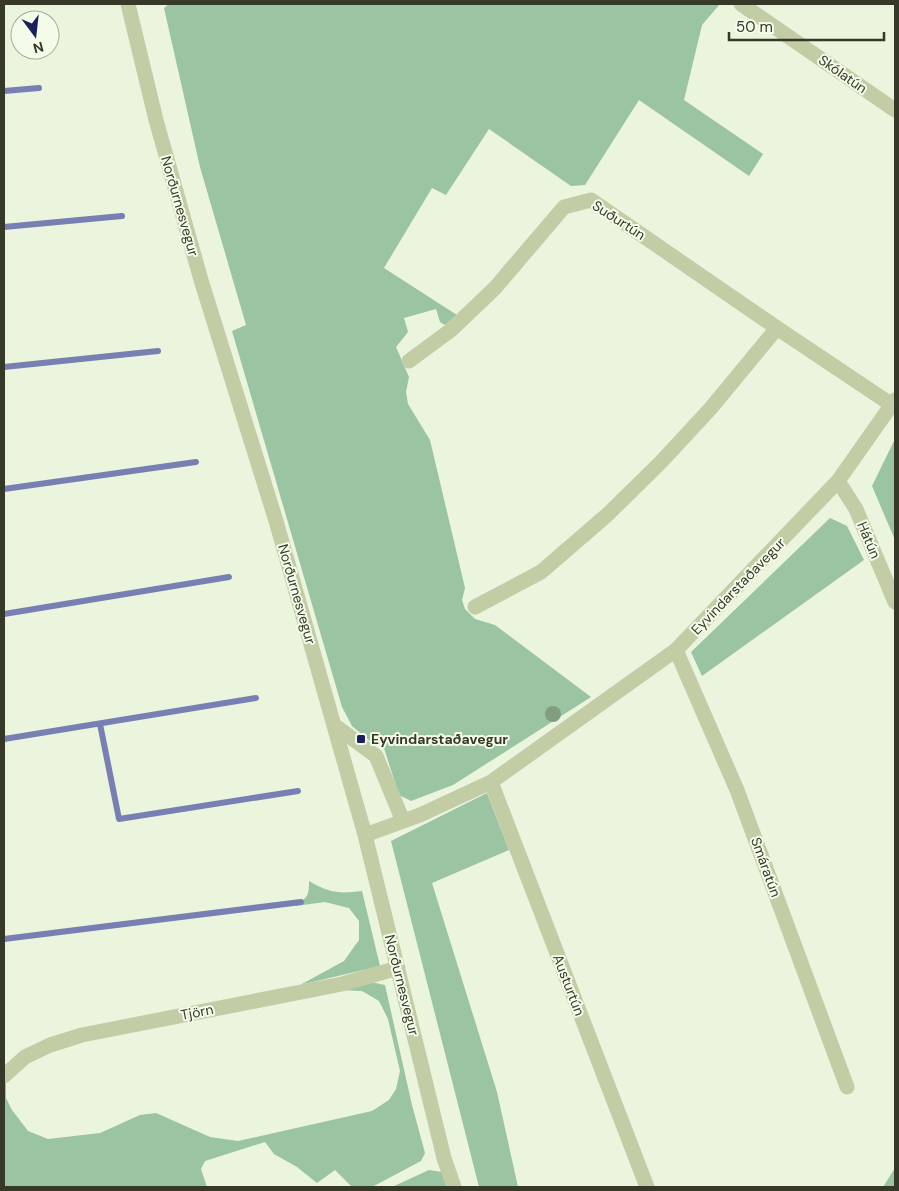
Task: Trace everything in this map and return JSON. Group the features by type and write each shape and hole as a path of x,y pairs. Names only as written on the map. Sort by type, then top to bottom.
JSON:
{"street":[{"name":"Norðurnesvegur","path":"128,4 154,111 201,280 276,521 365,835 444,1158 454,1187"},
{"name":"Skólatún","path":"741,4 895,110"},
{"name":"Suðurtún","path":"409,361 451,330 495,288 564,206 591,200 777,328 894,403"},
{"path":"475,607 541,572 607,515 661,462 711,408 777,328"},
{"name":"Eyvindarstaðavegur","path":"365,835 403,821 491,782 676,650 838,481 894,403"},
{"name":"Hátún","path":"838,481 856,509 895,602"},
{"name":"Smáratún","path":"676,650 737,790 847,1087"},
{"path":"334,725 376,756 403,821"},
{"name":"Austurtún","path":"491,782 647,1187"},
{"name":"Tjörn","path":"4,1076 25,1057 50,1045 82,1035 342,984 398,968"}],"green space":[{"path":"169,4 720,4 702,25 684,100 763,154 749,176 639,100 585,185 571,186 489,129 446,195 432,188 384,268 457,315 445,325 440,322 436,309 404,318 408,332 396,347 409,377 406,392 408,404 430,440 465,588 462,600 465,609 475,619 495,625 591,697 453,785 411,801 399,795 382,742 370,741 352,726 342,707 232,331 246,325 200,167 164,8"},
{"path":"895,439 895,540 872,486"},
{"path":"830,518 847,526 864,560 702,676 691,652"},
{"path":"487,793 509,850 432,883 497,1092 518,1187 479,1187 391,841"},
{"path":"309,881 334,892 362,891 380,966 300,985 344,961 359,940 359,921 349,908 325,902 295,906 307,896"},
{"path":"371,982 385,985 412,1105 425,1153 421,1161 372,1187 352,1187 335,1170 317,1183 297,1167 274,1154 265,1142 205,1161 201,1169 207,1187 4,1187 4,1084 6,1082 6,1098 12,1110 28,1131 48,1139 100,1133 140,1115 156,1113 210,1137 238,1141 372,1111 389,1100 396,1089 400,1071 388,1019 379,1001 362,991 337,990"},
{"path":"895,1168 895,1187 883,1187"},
{"path":"429,1170 442,1172 447,1187 392,1187"}],"waterway":[{"path":"4,91 39,88"},
{"path":"4,227 122,216"},
{"path":"4,367 158,351"},
{"path":"4,489 196,462"},
{"path":"4,614 229,577"},
{"path":"4,739 256,698"},
{"path":"100,724 119,819 298,791"},
{"path":"4,939 301,902"}],"place":[{"name":"Eyvindarstaðavegur","path":"361,739"}]}
